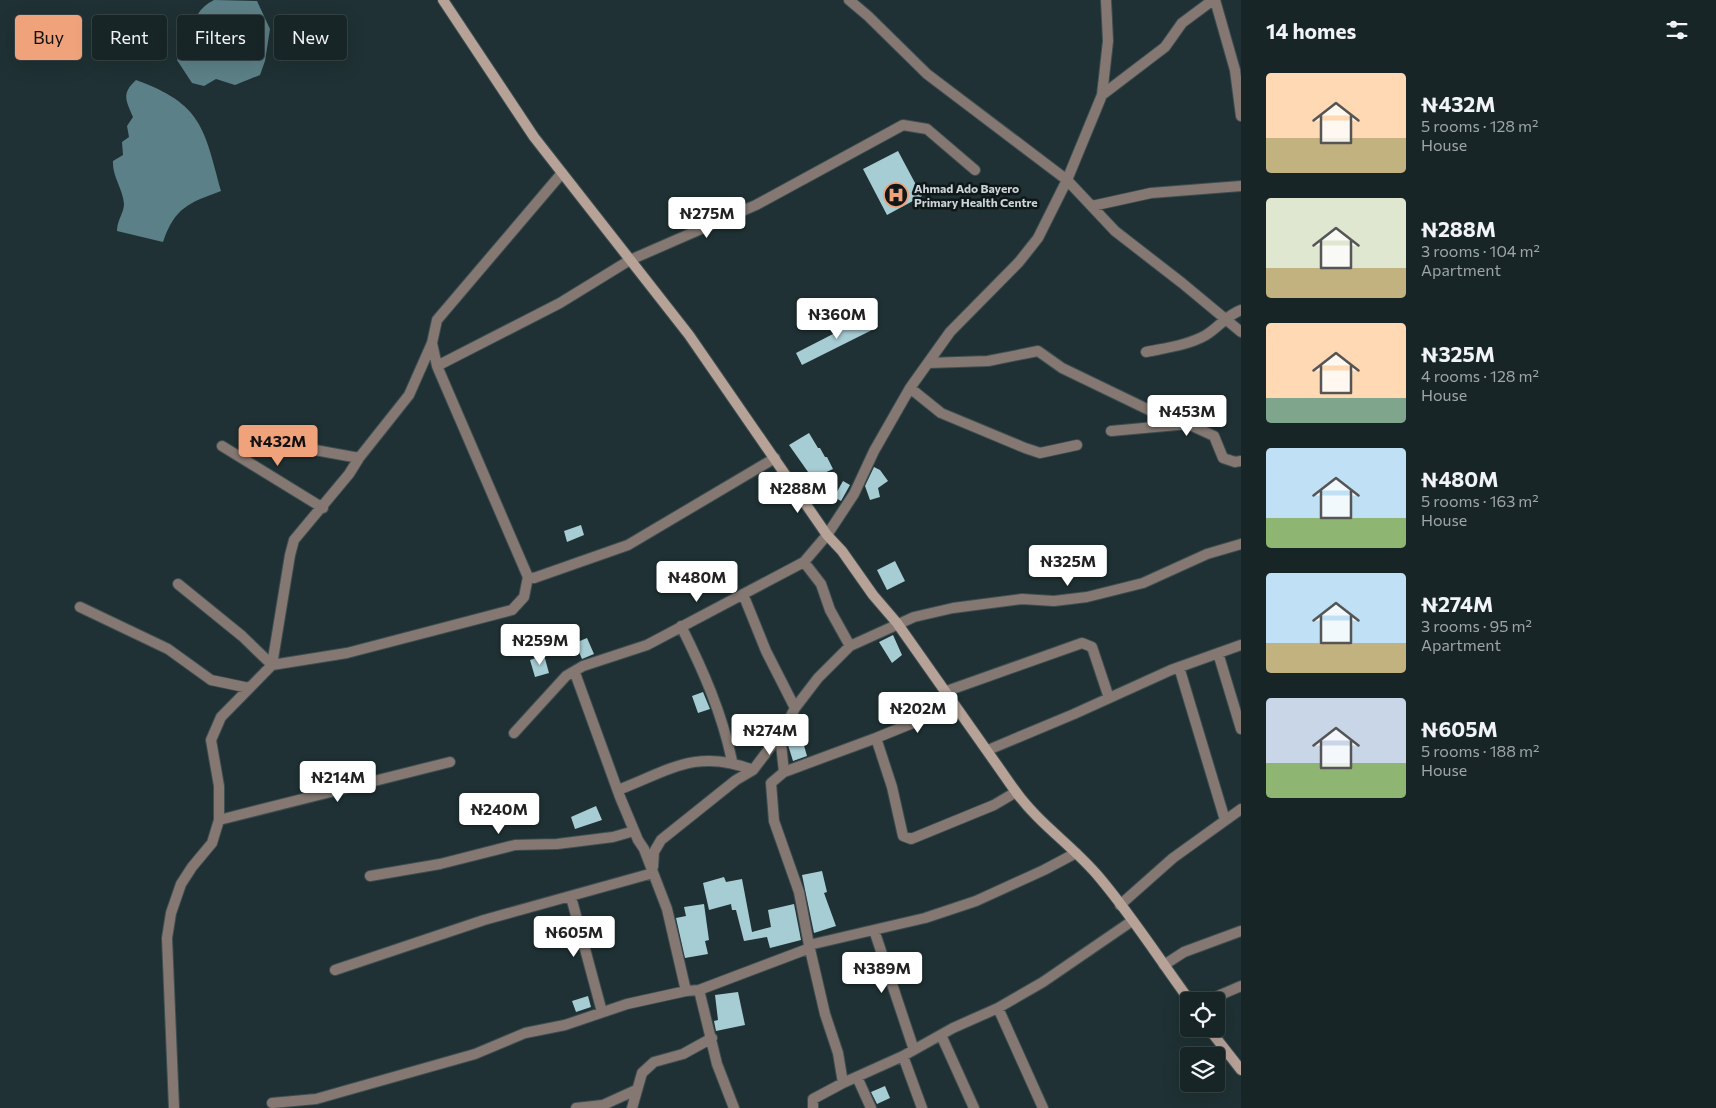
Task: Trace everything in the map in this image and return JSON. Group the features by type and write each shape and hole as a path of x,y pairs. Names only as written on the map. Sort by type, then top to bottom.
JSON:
{"street":[{"path":"443,0 534,137 690,335 828,535 842,551 873,595 897,623 952,704 988,750 1033,815 1076,852 1099,877 1184,992"},
{"path":"850,0 927,74 1068,180 1116,232 1241,332"},
{"path":"514,733 566,676 583,666 647,645 804,562 828,535 854,494 874,451 910,388 950,332 1019,262 1038,238 1068,180 1102,95 1108,41 1106,0"},
{"path":"1102,95 1165,47 1182,23 1214,0 1235,70 1241,116"},
{"path":"437,366 560,303 630,260 756,205 903,125 927,129 975,170"},
{"path":"272,665 294,540 322,508 409,395 432,344 437,320 562,173"},
{"path":"1092,206 1150,193 1241,186"},
{"path":"1146,352 1168,348 1206,335 1225,318 1241,310"},
{"path":"174,1108 167,938 171,913 181,884 212,843 220,820 219,786 211,740 221,717 272,665 347,653 512,610 524,597 528,577 437,366 432,344"},
{"path":"928,363 988,360 1038,351 1062,368 1178,424"},
{"path":"910,388 941,413 1025,448 1040,453 1077,445"},
{"path":"1111,431 1188,424 1214,436 1224,458 1235,462 1241,461"},
{"path":"260,440 359,458"},
{"path":"222,446 322,508"},
{"path":"528,577 534,578 628,545 775,458"},
{"path":"653,873 654,852 662,840 723,790 754,770 782,731 795,708 828,666 850,646 897,623 953,608 1022,599 1054,601 1087,597 1143,583 1207,554 1241,544"},
{"path":"804,562 821,584 830,610 850,646"},
{"path":"178,584 242,636 272,665"},
{"path":"743,594 766,651 795,708"},
{"path":"80,607 168,650 211,680 248,688"},
{"path":"681,626 710,685 727,735 732,762"},
{"path":"944,692 1082,643 1092,647 1109,698"},
{"path":"988,750 1179,667 1241,645"},
{"path":"1218,653 1241,729"},
{"path":"1179,667 1225,820"},
{"path":"575,672 618,790 667,909 686,991"},
{"path":"843,1083 838,1053 825,1014 809,946 799,892 772,813 771,783 784,772 876,738 920,720 952,704"},
{"path":"782,731 781,744 784,772"},
{"path":"876,738 892,787 903,836 911,839 994,805 1016,792"},
{"path":"618,790 680,764 698,760 732,762 754,770"},
{"path":"220,820 450,762"},
{"path":"1120,905 1173,858 1241,809"},
{"path":"370,876 440,864 515,844 557,844 613,837 634,831"},
{"path":"272,1103 316,1099 474,1054 525,1033 565,1025 602,1012 686,991 699,990 809,946 925,918 976,902 1044,870 1076,852"},
{"path":"335,970 484,920 653,873"},
{"path":"571,897 602,1012"},
{"path":"812,1108 813,1099 843,1083 903,1056 941,1034 998,1008 1043,982 1132,921"},
{"path":"874,930 914,1050"},
{"path":"1164,965 1184,952 1241,931"},
{"path":"1225,993 1241,986"},
{"path":"699,990 717,1064 734,1108"},
{"path":"998,1008 1042,1108"},
{"path":"941,1034 974,1108"},
{"path":"1217,1037 1237,1057 1241,1070"},
{"path":"632,1108 642,1074 654,1062 683,1054 712,1038"},
{"path":"903,1056 922,1108"},
{"path":"857,1077 871,1108"},
{"path":"576,1108 603,1105 636,1090"}],"water":[{"path":"214,0 257,1 264,15 197,15"},
{"path":"264,16 270,29 265,61 260,75 235,85 216,79 204,86 192,83 177,60 264,60"},
{"path":"136,80 158,89 175,99 197,121 210,150 221,191 192,203 178,214 163,242 117,231 124,204 114,172 113,161 123,155 122,142 129,137 127,126 133,117 126,97 128,89"}],"building":[{"path":"898,151 922,196 887,215 863,169"},
{"path":"872,314 878,327 802,365 796,353"},
{"path":"809,433 818,448 827,457 833,469 822,474 832,492 825,496 789,445"},
{"path":"874,467 880,470 888,481 878,488 880,497 870,500 865,486"},
{"path":"843,481 850,485 841,501 834,497"},
{"path":"581,525 584,535 567,542 564,531"},
{"path":"895,561 905,581 887,590 877,570"},
{"path":"893,635 902,655 892,663 879,642"},
{"path":"587,638 594,654 582,659 575,643"},
{"path":"544,655 549,673 535,677 530,660"},
{"path":"703,692 710,709 698,713 692,696"},
{"path":"801,735 807,756 793,761 788,745 789,738"},
{"path":"596,806 602,820 575,829 571,817"},
{"path":"822,871 827,892 824,893 836,926 814,933 802,875"},
{"path":"724,877 726,882 742,879 752,932 771,927 768,910 794,904 801,940 770,948 767,937 744,941 736,910 732,910 731,904 709,910 703,883"},
{"path":"704,904 709,940 705,941 708,954 685,958 676,918 686,916 684,907"},
{"path":"738,992 745,1025 716,1031 714,1021 718,1020 715,995"},
{"path":"588,996 591,1007 576,1012 572,1001"},
{"path":"885,1086 890,1098 877,1104 871,1092"}],"place":[{"name":"Ahmad Ado Bayero Primary Health Centre","path":"896,195"}]}
